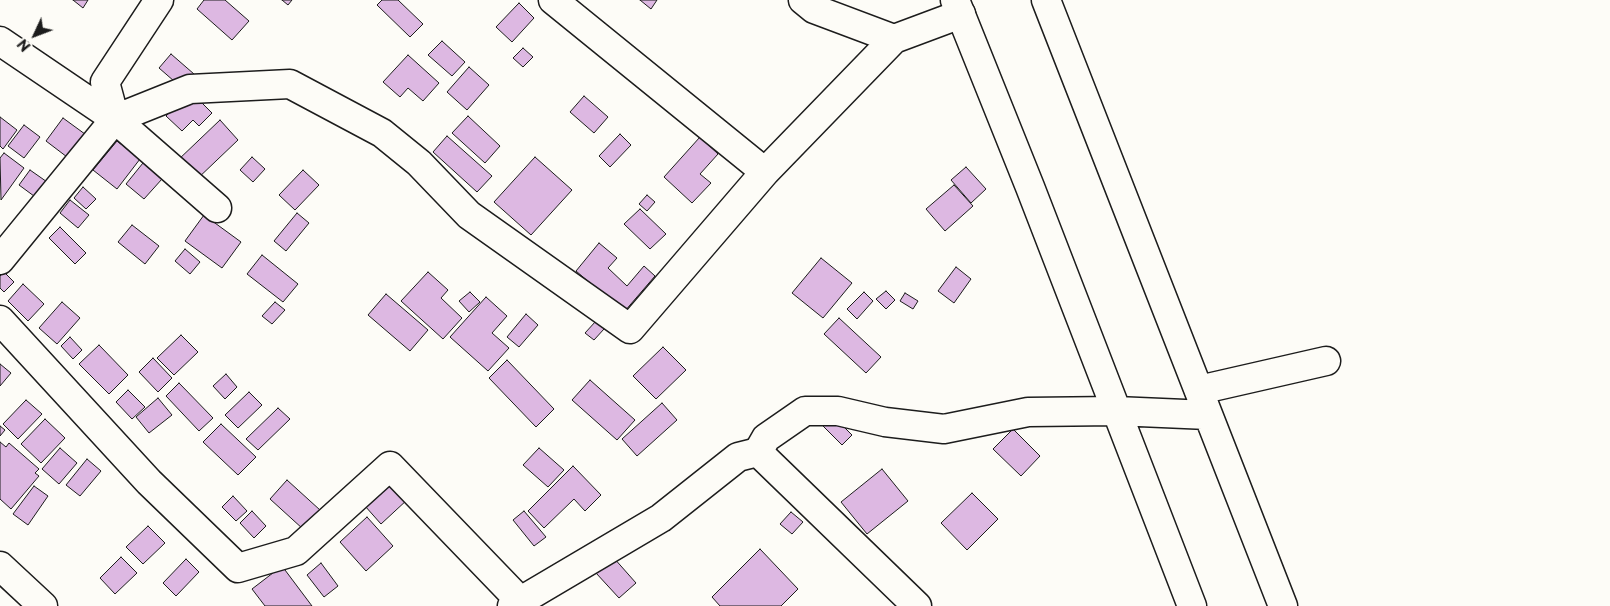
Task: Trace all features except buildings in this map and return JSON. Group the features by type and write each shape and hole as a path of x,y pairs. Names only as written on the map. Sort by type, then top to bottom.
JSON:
{"street":[{"path":"115,119 105,82 159,0"},
{"path":"553,0 765,172"},
{"path":"803,0 814,9 894,39"},
{"path":"1046,0 1283,606"},
{"path":"0,260 115,119 190,89 290,84 382,133 419,163 469,214 630,329 765,172 894,39 958,7 1192,606"},
{"path":"0,41 115,119 217,208"},
{"path":"0,320 149,482 238,568 296,551 390,466 518,604 661,518 738,458 758,452 766,438 805,411 838,411 885,422 944,429 1028,412 1116,411 1203,403 1326,361"},
{"path":"758,452 917,606"},
{"path":"0,566 43,606"}]}
